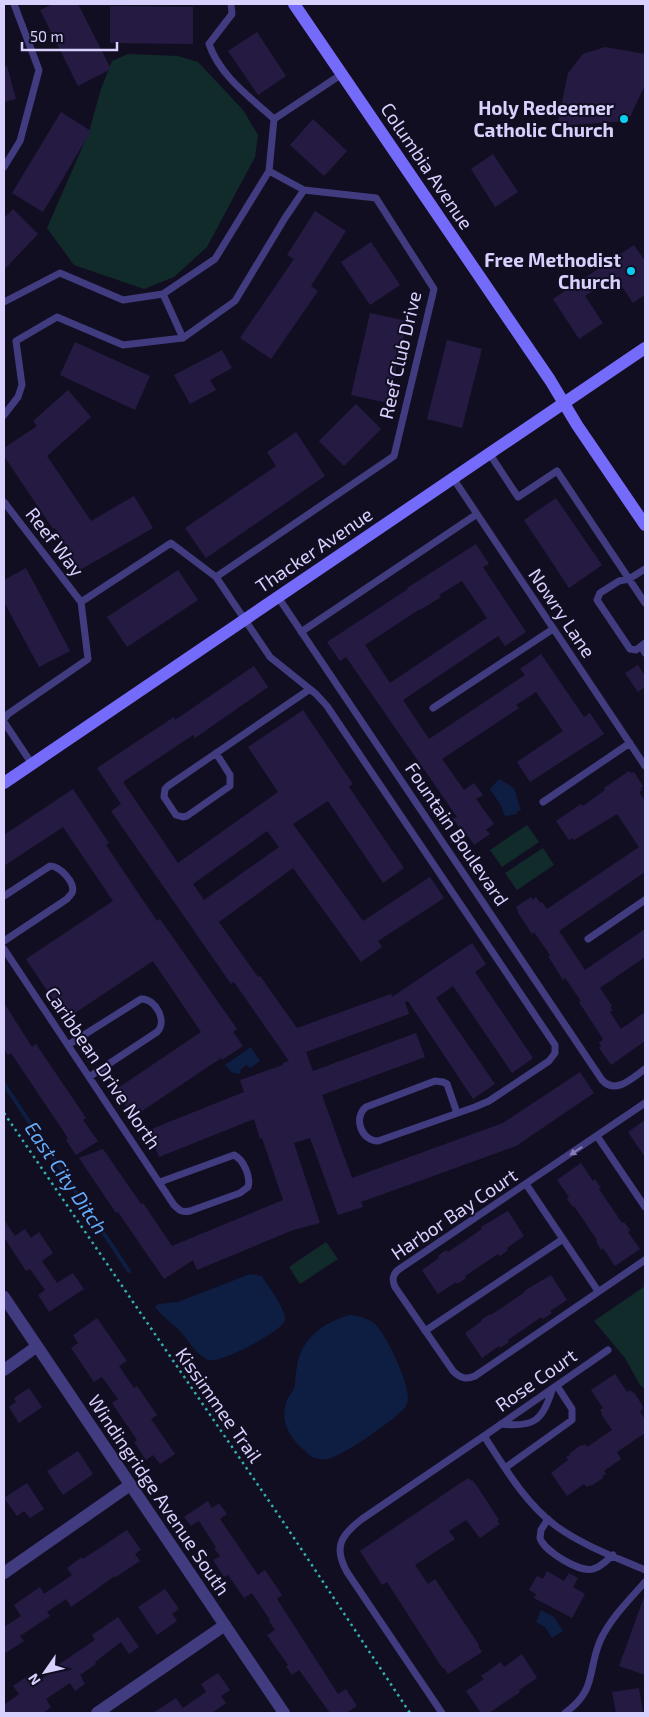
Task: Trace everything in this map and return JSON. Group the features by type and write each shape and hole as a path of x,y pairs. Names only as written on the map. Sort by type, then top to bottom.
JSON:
{"street":[{"name":"Columbia Avenue","path":"294,4 645,524"},
{"name":"Thacker Avenue","path":"4,783 645,348"},
{"name":"Windingridge Avenue South","path":"4,1298 284,1713"},
{"path":"4,1370 36,1347"},
{"path":"4,1573 130,1485"},
{"path":"97,1713 225,1625"}],"lane":[{"path":"4,167 20,140 39,70 14,4"},
{"path":"231,4 232,14 209,44 213,56 224,73 274,119"},
{"path":"4,302 60,273 122,300 163,294 215,259 268,171 274,119 342,74"},
{"path":"4,415 18,397 22,385 16,341 57,317 124,345 183,338 236,301 285,218 304,190 268,171"},
{"name":"Reef Club Drive","path":"216,577 394,456 434,289 376,198 304,190"},
{"path":"163,294 183,338"},
{"path":"490,453 518,497 557,471 645,603"},
{"name":"Nowry Lane","path":"452,478 645,766"},
{"name":"Reef Way","path":"4,502 81,602"},
{"path":"301,632 476,514"},
{"path":"32,764 4,720 8,714 88,659 81,602 171,543 216,577 270,657 310,689 327,706 552,1041 556,1050 549,1061 489,1101 457,1113 373,1141 366,1136 359,1122 360,1113 366,1107 435,1081 447,1084 457,1113"},
{"path":"645,569 630,579 619,581 600,593 597,600 630,649 636,650 643,645 645,654"},
{"name":"Fountain Boulevard","path":"278,597 602,1080 612,1086 620,1085 645,1069"},
{"path":"433,708 554,629"},
{"path":"216,753 230,775 230,786 188,816 176,815 166,800 165,789 168,786 216,753 310,689"},
{"path":"543,802 630,743"},
{"path":"4,896 50,866 62,870 72,889 72,893 67,899 4,941"},
{"path":"588,939 645,900"},
{"name":"Caribbean Drive North","path":"4,949 174,1205 185,1212 244,1190 248,1187 249,1180 242,1162 237,1156 230,1156 160,1182"},
{"path":"68,1045 141,999 151,1003 161,1018 162,1025 157,1032 89,1077"},
{"name":"Harbor Bay Court","path":"645,1103 398,1270 394,1275 395,1287 453,1371 461,1378 471,1378 645,1260"},
{"path":"597,1136 645,1207"},
{"path":"526,1184 598,1291"},
{"path":"425,1331 563,1239"},
{"name":"Rose Court","path":"442,1713 347,1572 341,1558 340,1544 345,1534 362,1519 608,1350"},
{"path":"501,1424 521,1426 539,1416 547,1407 554,1388 572,1409 572,1420 505,1468"},
{"path":"484,1436 523,1492 548,1519 572,1536 645,1570"},
{"path":"548,1519 541,1530 540,1538 545,1548 556,1556 589,1570 598,1568 613,1555"},
{"path":"565,1713 580,1700 590,1684 597,1652 606,1631 622,1608 645,1582"}],"path":[{"name":"Kissimmee Trail","path":"4,1113 286,1526 410,1713"}],"green space":[{"path":"128,54 178,56 198,62 243,110 258,135 255,157 207,247 174,277 144,289 74,265 47,228 89,132 101,89 112,61"},
{"path":"527,825 539,842 502,867 490,850"},
{"path":"543,848 554,865 517,890 505,873"},
{"path":"326,1242 338,1259 300,1284 289,1267"},
{"path":"645,1286 645,1389 640,1385 625,1358 594,1321"}],"water":[{"path":"499,779 514,788 521,810 516,812 517,814 505,816 490,789"},
{"path":"251,1047 260,1061 250,1068 247,1065 241,1069 240,1074 231,1072 225,1065"},
{"path":"250,1274 262,1276 280,1304 285,1320 282,1325 263,1339 225,1357 215,1360 204,1358 155,1307 158,1304 178,1302"},
{"path":"349,1315 371,1321 381,1331 403,1376 408,1397 407,1404 395,1417 344,1452 334,1457 317,1459 306,1452 290,1433 285,1421 285,1407 294,1386 298,1361 305,1344 324,1326"},
{"path":"541,1610 554,1617 563,1631 552,1638 545,1627 536,1622"}],"building":[{"path":"53,4 78,4 111,69 78,86 40,10"},
{"path":"110,6 193,7 193,44 110,43"},
{"path":"257,32 286,76 258,95 228,51"},
{"name":"Holy Redeemer Catholic Church","path":"605,47 645,54 645,85 628,121 557,126 568,73 583,54"},
{"path":"4,66 7,66 16,99 4,102"},
{"path":"61,112 91,131 43,212 12,193"},
{"path":"313,119 347,151 324,176 290,145"},
{"path":"493,154 518,192 495,207 471,169"},
{"path":"13,209 38,234 4,270 4,218"},
{"path":"315,211 346,231 311,286 318,291 271,359 240,338 294,259 287,255"},
{"path":"371,242 400,285 370,305 341,262"},
{"path":"634,245 645,261 645,295 633,303 615,276 585,296 603,323 579,339 553,299"},
{"path":"370,313 407,321 388,403 351,395"},
{"path":"447,340 482,349 462,428 427,419"},
{"path":"75,342 150,376 135,410 60,375"},
{"path":"222,350 232,368 210,380 216,390 190,404 174,375"},
{"path":"68,390 91,417 47,456 91,521 134,496 153,528 80,570 55,528 53,529 4,456 4,448 37,426 33,421"},
{"path":"356,404 381,429 344,466 319,441"},
{"path":"296,432 325,476 206,558 185,528 276,466 267,452"},
{"path":"556,498 602,565 569,588 524,520"},
{"path":"476,544 489,564 483,567 526,632 505,646 498,636 403,700 429,739 525,675 520,669 541,654 584,717 590,713 604,734 530,782 517,762 563,731 536,692 516,705 519,708 442,759 464,790 474,783 483,795 476,799 494,824 486,830 490,834 474,845 461,826 459,827 453,819 457,817 346,657 340,661 327,642","holes":["462,581 487,618 390,683 365,645 441,597 439,595"]},
{"path":"26,568 70,651 39,667 4,602 4,580"},
{"path":"178,570 198,600 127,647 107,617"},
{"path":"638,665 645,676 645,687 638,692 625,673"},
{"path":"254,666 268,687 195,738 193,735 123,782 178,863 278,792 248,747 303,710 353,784 349,787 404,868 383,883 328,801 293,824 363,921 430,877 444,898 378,941 382,947 361,962 293,868 219,922 297,1028 391,994 392,997 472,943 486,964 475,972 533,1058 512,1073 453,986 436,998 495,1084 473,1099 408,1001 405,1002 409,1014 306,1052 313,1071 416,1033 425,1057 322,1095 352,1178 503,1123 580,1072 594,1093 516,1146 361,1202 363,1207 338,1215 310,1138 294,1143 320,1223 293,1230 197,1270 193,1260 164,1279 79,1158 103,1149 172,1246 283,1200 254,1119 159,1157 149,1130 244,1092 240,1080 283,1065 283,1063 289,1061 234,982 231,984 111,811 121,804 97,768 174,717 175,720","holes":["267,831 279,847 204,900 193,884"]},
{"path":"629,771 631,773 634,772 643,786 639,792 645,801 645,872 559,931 585,970 645,929 645,957 600,988 612,1006 610,1007 613,1010 610,1012 621,1029 645,1012 645,1041 611,1065 599,1048 601,1046 599,1043 603,1039 579,1002 581,1001 565,978 563,980 548,956 550,955 534,932 532,934 516,907 531,897 533,900 536,897 547,909 639,847 617,814 574,840 572,838 569,840 556,821 581,804 583,806 605,790 604,788"},
{"path":"73,789 109,843 106,845 157,921 160,919 237,1029 233,1032 243,1046 222,1060 221,1058 133,1117 115,1090 201,1032 153,961 66,1019 26,959 113,901 63,827 4,866 4,835"},
{"path":"4,1003 32,1047 36,1044 86,1118 83,1120 98,1141 76,1155 66,1140 68,1138 11,1053 8,1055 4,1049"},
{"path":"645,1120 645,1157 628,1132"},
{"path":"581,1163 593,1181 595,1179 601,1188 599,1189 622,1223 624,1222 630,1230 628,1232 640,1249 615,1266 603,1248 601,1250 597,1240 574,1206 567,1199 569,1197 557,1180"},
{"path":"508,1211 524,1236 507,1248 508,1250 500,1256 498,1254 465,1276 466,1278 457,1284 456,1282 438,1294 422,1270 439,1258 438,1256 446,1250 448,1252 482,1229 481,1227"},
{"path":"4,1220 15,1236 25,1229 31,1238 39,1232 53,1253 42,1261 57,1283 73,1273 84,1289 49,1312 38,1295 45,1290 30,1269 26,1271 4,1237"},
{"path":"551,1275 567,1300 550,1311 552,1313 543,1319 541,1317 508,1340 509,1342 500,1348 499,1346 482,1358 465,1333 524,1291"},
{"path":"97,1318 127,1361 119,1366 134,1388 137,1386 157,1415 151,1419 175,1454 160,1464 153,1455 146,1460 134,1442 137,1440 112,1403 118,1399 102,1377 94,1382 71,1348 78,1343 73,1335"},
{"path":"615,1374 627,1392 630,1390 634,1392 642,1405 643,1409 640,1411 645,1420 645,1433 617,1452 621,1459 604,1471 606,1474 602,1476 603,1478 591,1486 587,1487 584,1484 567,1496 551,1473 568,1460 566,1457 581,1445 585,1444 587,1447 612,1430 601,1414 600,1410 603,1408 591,1390"},
{"path":"29,1388 42,1407 19,1423 9,1407 16,1402 14,1398"},
{"path":"78,1451 93,1474 63,1495 47,1471"},
{"path":"468,1478 477,1486 500,1524 480,1538 466,1520 449,1531 455,1539 415,1565 428,1584 435,1579 482,1652 448,1674 387,1582 382,1585 360,1551"},
{"path":"27,1483 44,1509 30,1518 24,1511 17,1516 4,1498"},
{"path":"208,1501 212,1508 219,1503 227,1514 220,1519 258,1575 265,1570 282,1595 277,1599 338,1694 346,1689 357,1706 346,1713 330,1713 299,1670 292,1675 286,1666 288,1665 267,1635 275,1630 252,1593 244,1598 228,1575 224,1577 213,1560 220,1556 214,1548 216,1547 199,1521 191,1526 184,1517"},
{"path":"127,1530 141,1550 135,1554 140,1561 71,1607 66,1599 47,1612 50,1616 20,1636 24,1641 4,1654 4,1627 21,1616 14,1605 40,1587 44,1594 72,1575 67,1568"},
{"path":"547,1571 564,1581 569,1573 578,1578 573,1587 585,1594 572,1618 534,1598 536,1594 529,1590 537,1576 543,1579"},
{"path":"165,1589 179,1609 172,1614 177,1621 157,1635 138,1607"},
{"path":"645,1597 645,1675 619,1666"},
{"path":"118,1617 139,1647 129,1654 121,1642 80,1675 85,1684 75,1691 70,1683 46,1699 51,1707 43,1713 4,1713 4,1705 19,1694 13,1686 29,1675 35,1683 95,1640 92,1635"},
{"path":"522,1654 537,1678 489,1713 481,1713 466,1691 484,1679 481,1676 501,1662 504,1667"},
{"path":"218,1673 230,1690 221,1696 226,1703 212,1713 153,1713 176,1698 183,1708 206,1692 201,1684"},
{"path":"639,1688 643,1713 616,1713 612,1692"}],"waterway":[{"name":"East City Ditch","path":"4,1084 129,1271"}],"place":[{"name":"Holy Redeemer Catholic Church","path":"624,119"},
{"name":"Free Methodist Church","path":"631,271"}]}
